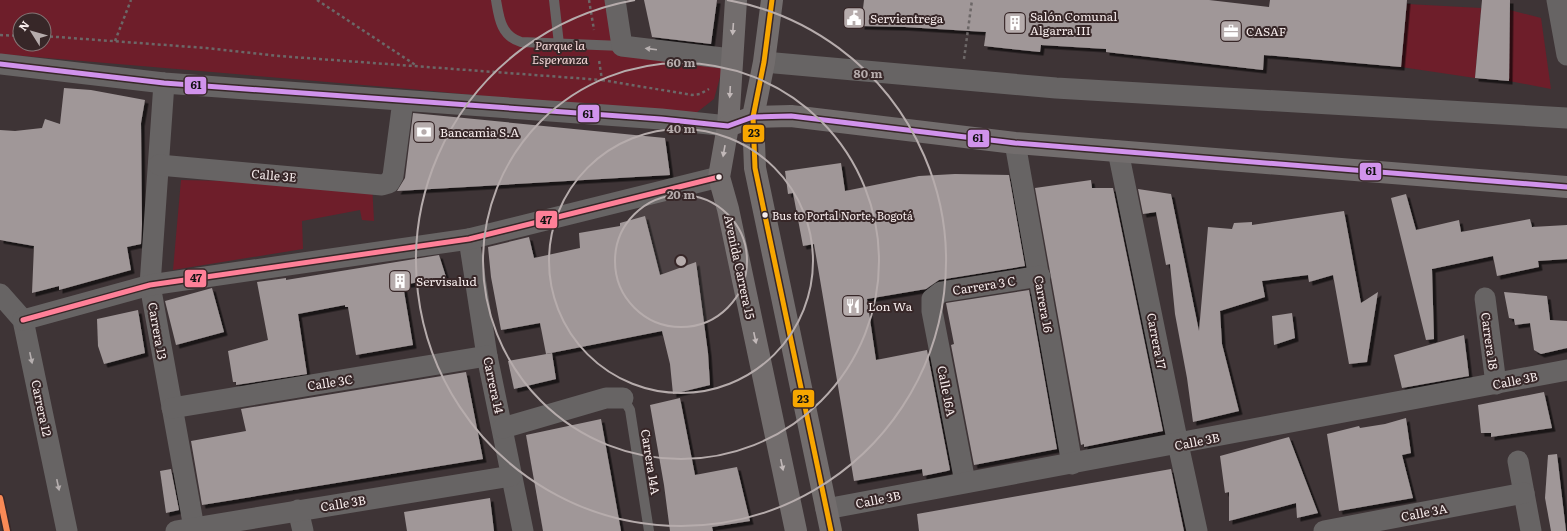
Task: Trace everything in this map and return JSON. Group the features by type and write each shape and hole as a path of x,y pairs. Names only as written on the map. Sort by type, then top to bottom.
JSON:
{"main road":[{"name":"Avenida Carrera 15","path":"736,0 726,58 728,126 719,177 728,209 796,531"},
{"path":"772,0 764,62 753,117 754,168 831,531"},
{"path":"728,126 753,117 791,116 1016,144 1567,187"}],"street":[{"path":"615,0 622,46 726,58"},
{"path":"1558,0 1567,55"},
{"path":"764,62 961,81 1567,118"},
{"path":"0,64 164,83 661,119 728,126"},
{"name":"Carrera 13","path":"164,83 150,285 172,408 185,529"},
{"name":"Calle 3E","path":"159,165 374,184 389,183 393,176 403,101"},
{"name":"Carrera 16","path":"1016,144 1072,464"},
{"name":"Carrera 17","path":"1118,151 1197,531"},
{"path":"23,320 150,285 469,239 719,177"},
{"name":"Carrera 14","path":"469,239 487,356 523,531"},
{"name":"Carrera 3 C","path":"932,299 941,292 1040,276"},
{"name":"Carrera 12","path":"0,294 23,320 67,531"},
{"name":"Carrera 18","path":"1485,298 1496,384"},
{"name":"Calle 16A","path":"932,299 932,311 965,482"},
{"name":"Calle 3C","path":"172,408 487,356"},
{"name":"Calle 3B","path":"826,509 1567,370"},
{"path":"503,428 606,398 623,398"},
{"path":"1518,461 1532,531"},
{"name":"Calle 3B","path":"185,529 511,476"},
{"name":"Calle 3A","path":"1324,531 1524,493"},
{"path":"298,510 303,531"}],"lane":[{"path":"496,0 501,24 510,37 521,42 622,46"},
{"path":"554,0 559,44"},
{"name":"Carrera 14A","path":"623,398 630,410 649,531"}],"path":[{"path":"115,41 132,0"},
{"path":"317,0 418,66"},
{"path":"590,0 602,80"},
{"path":"961,81 972,0"},
{"path":"0,35 12,36"},
{"path":"52,37 206,48 278,56 602,80 692,95 700,94 714,85 726,58"}],"green space":[{"name":"Parque la Esperanza","path":"0,0 605,0 618,56 724,63 714,99 696,113 676,114 410,89 0,54"},
{"path":"1407,4 1481,8 1475,78 1401,67"},
{"path":"1510,10 1541,18 1551,89 1509,81"},
{"path":"181,180 372,184 374,221 362,220 360,210 302,221 303,249 173,270"}],"building":[{"path":"644,0 717,0 711,44 652,37"},
{"path":"864,0 1209,0 1269,7 1270,0 1407,0 1401,67 1264,55 1263,70 1106,52 1106,49 1041,45 1040,52 984,46 986,32 861,26"},
{"path":"1482,0 1510,0 1509,81 1475,78"},
{"path":"64,88 91,90 145,100 141,123 141,244 127,247 131,270 59,290 59,286 32,293 34,246 0,240 0,130 15,131 42,128 45,119 60,124"},
{"path":"413,113 665,138 670,175 397,191 405,178"},
{"path":"841,163 845,191 919,176 955,174 1009,175 1025,266 939,280 926,289 867,299 876,360 927,350 950,470 923,476 922,469 854,481 814,244 803,246 793,193 788,194 785,171"},
{"path":"1091,180 1092,188 1113,188 1163,431 1084,447 1084,444 1081,445 1035,188"},
{"path":"1138,189 1171,194 1199,331 1208,227 1232,229 1234,223 1252,222 1252,225 1344,211 1361,303 1378,292 1367,362 1349,364 1333,275 1309,282 1308,275 1262,281 1265,297 1220,311 1222,344 1239,411 1193,422 1187,378 1175,314 1170,264 1166,265 1156,212 1143,214"},
{"path":"1406,194 1416,230 1459,220 1461,232 1530,219 1532,227 1567,225 1567,259 1538,261 1539,267 1497,276 1493,256 1432,269 1434,339 1426,340 1391,198"},
{"path":"645,216 660,275 696,262 708,353 710,385 673,394 670,364 662,331 546,354 540,323 501,330 491,277 488,247 529,237 534,258 580,248 579,233 620,226 620,223"},
{"path":"439,255 446,277 403,285 413,345 356,355 348,307 345,307 345,305 298,314 307,374 236,385 236,382 233,382 228,351 268,340 257,282 286,278 286,280"},
{"path":"212,288 224,332 176,345 165,301"},
{"path":"1029,290 1057,449 974,465 951,345 954,344 946,303"},
{"path":"1504,292 1547,296 1550,320 1567,321 1567,348 1541,354 1534,350 1530,323 1515,325 1514,319 1509,318"},
{"path":"138,310 145,353 104,364 98,346 97,319"},
{"path":"1292,313 1295,338 1274,345 1272,316"},
{"path":"1464,335 1469,376 1402,388 1394,355"},
{"path":"552,353 556,379 514,389 508,361"},
{"path":"466,372 483,459 202,505 191,441 246,431 241,409"},
{"path":"1544,392 1552,428 1491,437 1491,433 1481,433 1478,405"},
{"path":"680,398 695,475 737,467 750,521 712,527 713,531 670,531 664,485 650,405"},
{"path":"1406,418 1411,453 1402,455 1413,498 1339,511 1327,434 1359,426 1360,428 1385,424"},
{"path":"601,419 621,531 543,531 526,435"},
{"path":"1289,437 1318,513 1297,518 1296,503 1229,521 1229,492 1225,493 1220,456"},
{"path":"1557,454 1566,531 1551,531 1545,498 1548,455"},
{"path":"171,469 179,510 166,513 160,471"},
{"path":"1171,469 1184,531 919,531 917,514"},
{"path":"490,498 494,531 407,531 404,512"}],"transit line":[{"name":"23","path":"772,0 764,62 753,117 755,168 831,531"},
{"name":"61","path":"0,64 164,83 661,119 728,126 753,117 791,116 1015,143 1567,187"},
{"name":"47","path":"23,320 150,285 469,239 719,177"},
{"path":"0,498 7,531"}],"place":[{"name":"Servientrega","path":"854,18"},
{"name":"Salón Comunal Algarra III","path":"1015,23"},
{"name":"CASAF","path":"1231,31"},
{"name":"Bancamia S.A","path":"424,132"},
{"name":"Bus to Portal Norte, Bogotá","path":"765,215"},
{"name":"Servisalud","path":"400,281"},
{"name":"Lon Wa","path":"853,306"}]}
